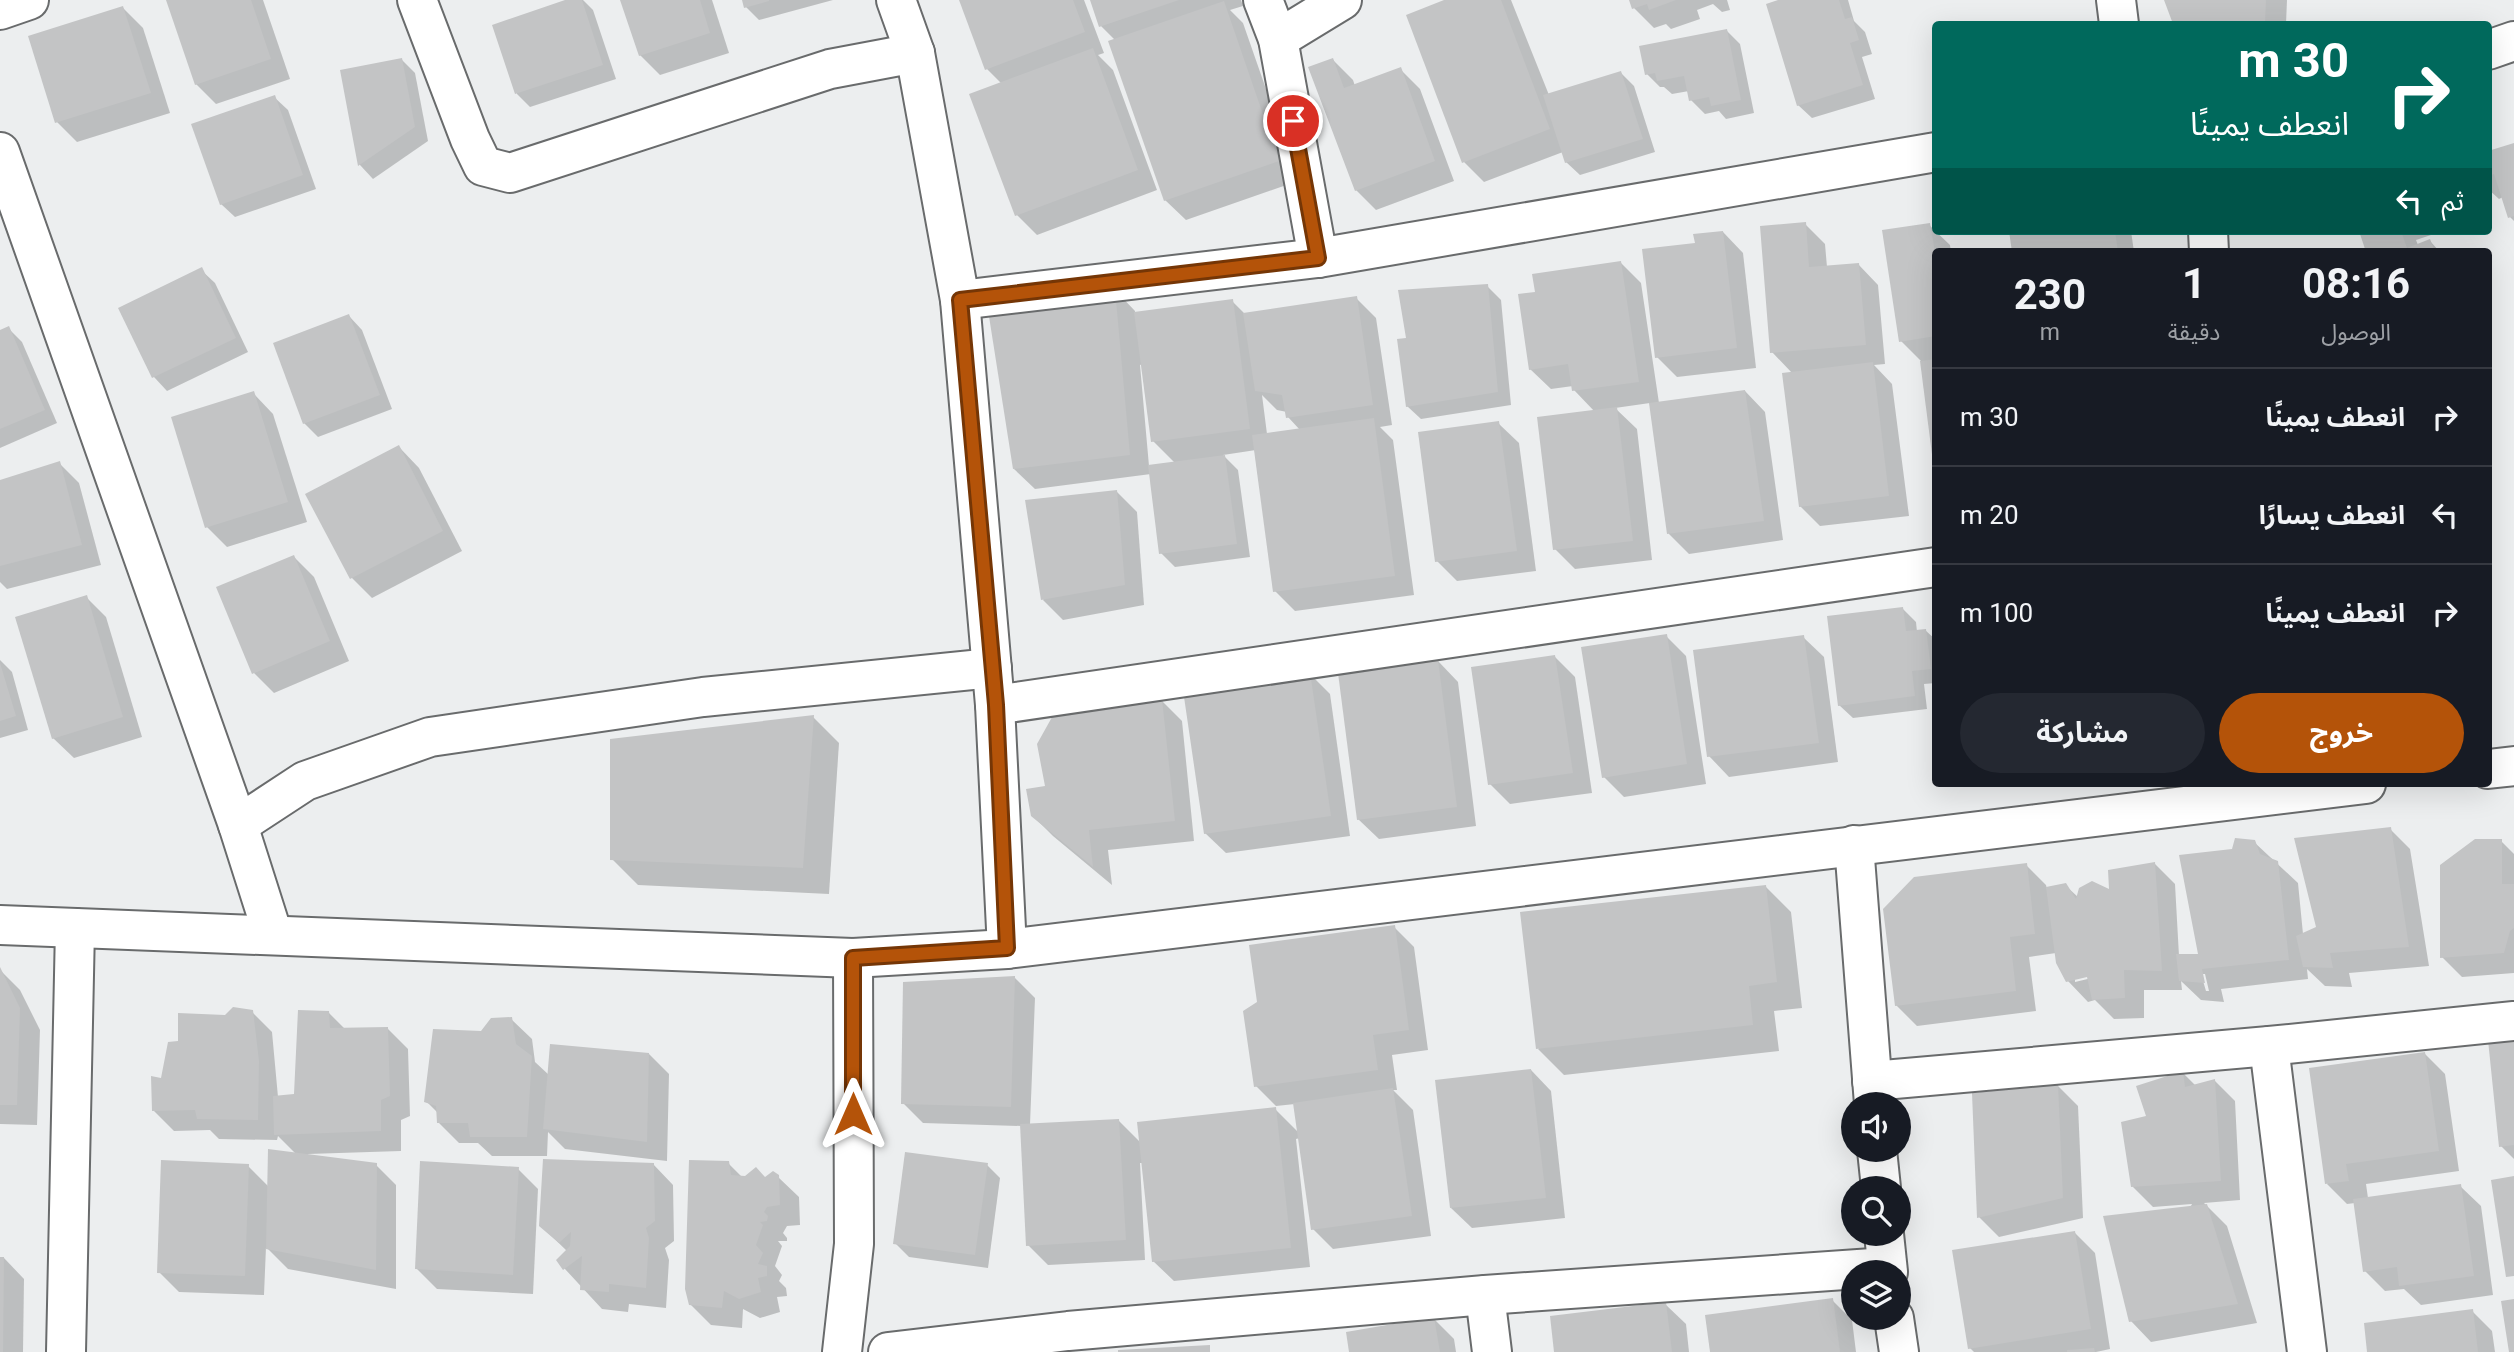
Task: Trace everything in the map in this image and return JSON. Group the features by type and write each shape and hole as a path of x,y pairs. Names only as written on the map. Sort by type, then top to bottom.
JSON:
{"street":[{"path":"0,10 29,0"},
{"path":"417,0 470,139 483,166 510,173 830,69 915,53"},
{"path":"896,0 915,53 960,300 994,686 1007,948"},
{"path":"1263,0 1278,39 1318,258"},
{"path":"1278,39 1342,0"},
{"path":"2116,0 2119,21"},
{"path":"2492,49 2514,41"},
{"path":"0,152 238,825 273,935"},
{"path":"960,300 1318,258 1932,153"},
{"path":"238,825 305,781 430,737 703,698 994,686 1932,568"},
{"path":"2492,768 2514,765"},
{"path":"0,925 853,958 1007,948 1854,845 2243,792 2319,787"},
{"path":"1854,845 1873,1092 2269,1046 2514,1021"},
{"path":"66,1352 75,928"},
{"path":"842,1352 854,1244 853,958"},
{"path":"2269,1046 2307,1352"},
{"path":"888,1352 1068,1331 1887,1258"},
{"path":"1485,1295 1492,1352"},
{"path":"1896,1330 1899,1352"}],"building":[{"path":"166,0 251,0 271,59 195,85"},
{"path":"565,0 582,0 603,65 515,94 492,25"},
{"path":"620,0 700,0 710,33 639,56"},
{"path":"742,0 769,0 769,1 744,8"},
{"path":"959,0 1073,0 1085,32 985,70"},
{"path":"1090,0 1179,0 1099,27"},
{"path":"1444,0 1501,0 1550,129 1462,163 1406,15"},
{"path":"1629,0 1676,0 1649,10 1647,4 1632,9"},
{"path":"1778,0 1839,0 1845,19 1852,17 1859,40 1850,43 1863,85 1797,106 1766,4"},
{"path":"2164,0 2266,0 2265,21 2172,21"},
{"path":"1224,1 1279,161 1164,201 1108,41"},
{"path":"123,6 151,93 55,123 28,36"},
{"path":"1727,29 1741,100 1711,106 1709,97 1689,101 1684,76 1657,81 1655,73 1645,75 1639,46"},
{"path":"1093,48 1138,170 1015,216 969,94"},
{"path":"402,58 415,127 358,166 340,70"},
{"path":"1333,58 1344,88 1401,67 1435,161 1355,191 1308,67"},
{"path":"1621,71 1643,139 1565,163 1543,95"},
{"path":"275,95 303,175 220,205 191,124"},
{"path":"2514,143 2514,216 2508,218 2494,174 2492,175 2492,150"},
{"path":"1806,222 1809,267 1859,263 1866,345 1770,353 1760,226"},
{"path":"1930,223 1934,248 1932,248 1932,337 1899,342 1882,230"},
{"path":"1723,231 1737,348 1655,358 1642,249 1695,243 1693,234"},
{"path":"2010,235 2116,235 2117,248 2011,248"},
{"path":"2360,235 2402,235 2407,248 2365,248"},
{"path":"2430,239 2433,248 2407,248"},
{"path":"1621,261 1639,382 1572,391 1568,364 1529,370 1518,294 1535,292 1532,274"},
{"path":"202,267 236,338 152,378 118,308"},
{"path":"1488,284 1498,392 1406,407 1397,339 1406,338 1398,290"},
{"path":"1115,289 1130,455 1013,469 988,310"},
{"path":"1357,296 1373,405 1286,418 1282,395 1255,391 1243,313"},
{"path":"1233,299 1250,429 1151,442 1134,312"},
{"path":"349,314 380,395 303,424 273,343"},
{"path":"9,326 45,410 0,429 0,330"},
{"path":"1932,360 1932,454 1920,361"},
{"path":"1873,362 1889,496 1799,507 1782,373"},
{"path":"1745,390 1764,521 1667,534 1649,403"},
{"path":"254,391 288,502 205,528 171,417"},
{"path":"1617,407 1633,541 1553,550 1537,417"},
{"path":"1374,418 1395,576 1273,592 1252,435"},
{"path":"1499,421 1517,551 1435,562 1418,432"},
{"path":"399,445 443,531 350,579 305,494"},
{"path":"1225,455 1237,544 1159,554 1148,465"},
{"path":"60,461 82,545 0,566 0,480"},
{"path":"1117,490 1125,585 1041,600 1025,500"},
{"path":"294,555 330,641 252,674 216,587"},
{"path":"87,595 123,717 52,739 15,617"},
{"path":"1903,607 1906,631 1926,629 1931,669 1912,671 1915,696 1838,706 1827,616"},
{"path":"1667,634 1687,764 1602,778 1581,647"},
{"path":"1804,635 1819,743 1707,757 1693,650"},
{"path":"1555,655 1573,773 1488,785 1471,667"},
{"path":"1438,660 1457,807 1357,820 1338,673"},
{"path":"0,663 16,716 0,721"},
{"path":"1310,672 1331,816 1204,834 1183,690"},
{"path":"1162,699 1175,821 1089,830 1093,867 1031,816 1026,789 1045,786 1037,744 1056,710"},
{"path":"814,715 803,868 610,860 610,739"},
{"path":"2391,827 2409,947 2330,953 2333,968 2303,967 2296,936 2316,927 2294,838"},
{"path":"2235,838 2255,840 2260,854 2278,861 2289,960 2202,969 2205,983 2179,981 2176,954 2198,954 2179,855 2232,849"},
{"path":"2475,839 2502,839 2502,884 2514,884 2514,928 2510,931 2504,953 2440,958 2440,865"},
{"path":"2155,862 2162,971 2124,970 2125,998 2092,1000 2087,977 2066,982 2056,963 2046,887 2066,883 2076,899 2079,888 2092,881 2109,889 2108,870"},
{"path":"2027,863 2035,934 2010,937 2016,991 1895,1006 1883,909 1914,877"},
{"path":"1766,885 1777,982 1749,986 1753,1025 1536,1049 1520,912"},
{"path":"1395,925 1409,1030 1373,1035 1378,1070 1254,1087 1243,1011 1257,1002 1249,945"},
{"path":"0,967 20,1008 17,1105 0,1105"},
{"path":"1015,976 1011,1107 901,1104 903,982"},
{"path":"233,1007 253,1010 259,1061 258,1120 197,1119 195,1110 152,1111 151,1076 161,1078 168,1042 178,1041 178,1013 225,1015"},
{"path":"298,1010 329,1011 330,1028 388,1027 390,1096 381,1100 381,1131 274,1135 273,1096 294,1094"},
{"path":"512,1017 516,1044 532,1056 527,1137 470,1137 468,1123 437,1123 436,1106 424,1102 433,1029 481,1031 491,1018"},
{"path":"2514,1037 2514,1145 2499,1147 2488,1040"},
{"path":"550,1044 649,1053 647,1142 543,1129"},
{"path":"2425,1052 2439,1151 2346,1164 2349,1181 2325,1184 2309,1068"},
{"path":"1531,1069 1546,1198 1450,1208 1435,1080"},
{"path":"2183,1071 2185,1087 2215,1079 2221,1181 2131,1187 2121,1122 2146,1116 2136,1086"},
{"path":"2058,1084 2063,1198 1977,1218 1972,1093"},
{"path":"1393,1088 1412,1216 1311,1230 1293,1103"},
{"path":"1276,1107 1291,1248 1152,1262 1137,1122"},
{"path":"1119,1119 1126,1240 1026,1246 1020,1124"},
{"path":"268,1149 377,1163 376,1270 266,1249"},
{"path":"905,1152 988,1163 975,1255 893,1244"},
{"path":"543,1159 654,1163 655,1221 646,1228 649,1238 646,1288 609,1284 609,1292 580,1290 582,1256 563,1270 556,1260 570,1246 571,1232 559,1243 539,1226"},
{"path":"161,1160 249,1164 245,1276 157,1273"},
{"path":"689,1160 729,1161 731,1175 745,1176 756,1167 765,1177 773,1171 779,1175 780,1205 767,1207 764,1212 768,1216 767,1221 760,1222 763,1225 756,1245 763,1253 758,1264 767,1266 767,1276 758,1278 761,1292 739,1299 724,1291 722,1308 689,1305 685,1289"},
{"path":"420,1161 519,1167 513,1275 415,1269"},
{"path":"2514,1176 2514,1276 2506,1277 2491,1180"},
{"path":"2461,1184 2474,1276 2399,1286 2397,1267 2363,1272 2353,1199"},
{"path":"2207,1204 2238,1304 2129,1322 2103,1216"},
{"path":"2075,1231 2091,1329 1968,1349 1952,1250"},
{"path":"0,1257 4,1257 3,1352 0,1352"},
{"path":"1833,1298 1840,1352 1710,1352 1705,1315"},
{"path":"2514,1299 2514,1352 2509,1352 2501,1301"},
{"path":"1666,1302 1672,1352 1554,1352 1550,1316"},
{"path":"2473,1309 2478,1352 2367,1352 2364,1323"},
{"path":"1434,1317 1440,1352 1349,1352 1346,1332"},
{"path":"1210,1345 1210,1352 1118,1352 1118,1350"},
{"path":"2094,1348 2095,1352 2067,1352 2067,1350"}],"route":[{"path":"853,1114 853,958 1007,948 996,705 960,300 1318,258 1293,121"}]}
